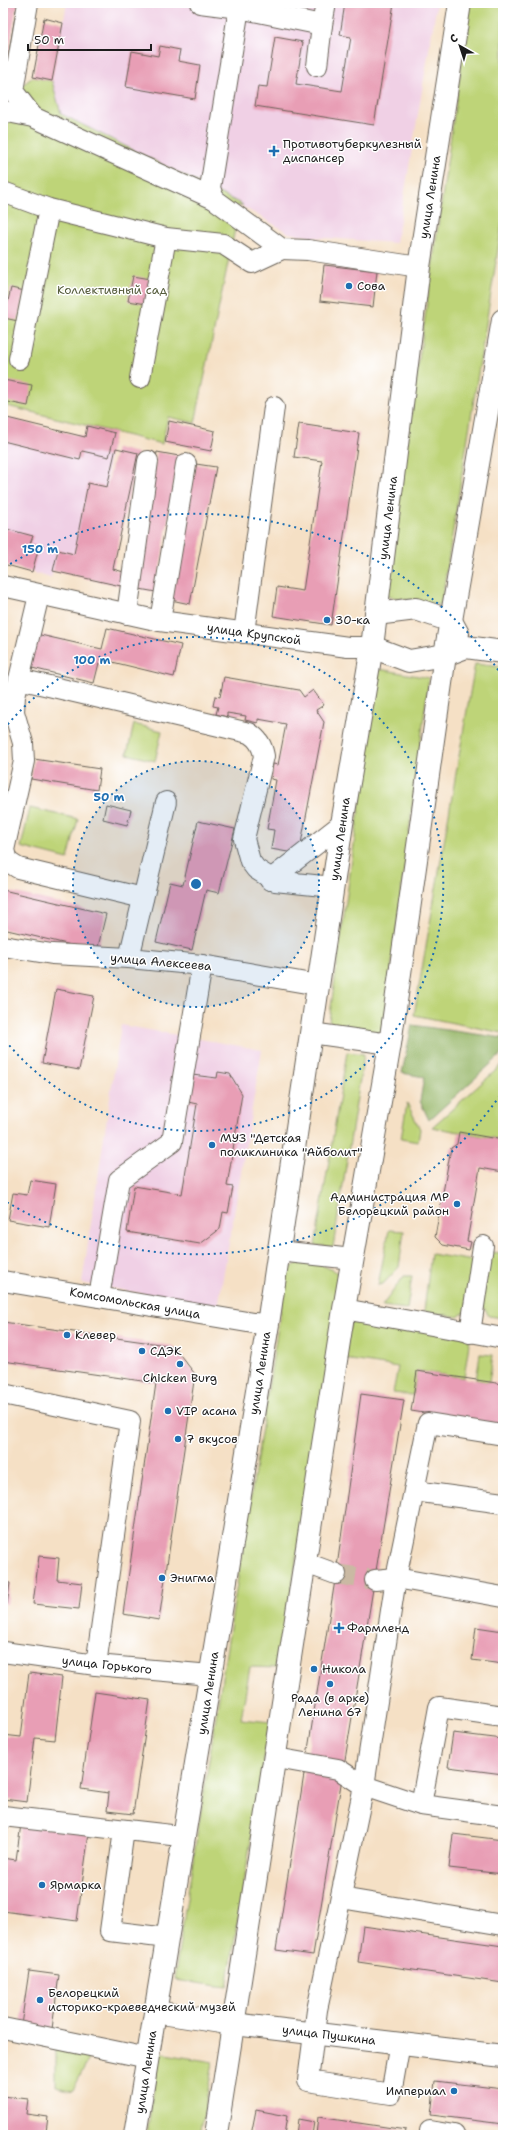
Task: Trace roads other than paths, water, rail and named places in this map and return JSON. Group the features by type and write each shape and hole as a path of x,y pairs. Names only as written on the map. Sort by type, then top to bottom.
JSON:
{"main road":[{"name":"улица Ленина","path":"136,2135 268,1324 342,824 372,647 419,267 460,3"},
{"path":"216,2135 276,1758 344,1309 390,1044 445,655 503,320"},
{"path":"376,614 416,609 451,621 466,647"},
{"name":"улица Крупской","path":"372,647 409,661 445,655 466,647 503,652"},
{"name":"улица Пушкина","path":"155,2012 234,2024 503,2056"}],"street":[{"path":"28,3 13,91 33,117"},
{"path":"200,3 239,8 322,25"},
{"path":"317,66 326,3"},
{"path":"214,199 210,188 239,8"},
{"path":"3,111 33,117 214,199 282,249"},
{"path":"3,192 50,209 166,238 222,244 252,263 282,249 308,250 419,267"},
{"path":"19,359 50,209"},
{"path":"140,378 166,238"},
{"path":"244,632 274,407"},
{"path":"127,614 148,461"},
{"path":"160,621 186,464"},
{"name":"улица Крупской","path":"3,586 160,621 348,647 372,647"},
{"path":"39,595 15,696 14,712 23,743 24,761 4,850 7,861 18,868 143,898"},
{"path":"19,678 249,733 255,737 260,744 264,756 244,838 250,861 256,869 270,880 333,887"},
{"path":"129,958 166,802"},
{"path":"270,880 342,824"},
{"name":"улица Алексеева","path":"3,946 52,954 129,958 202,965 318,985"},
{"path":"99,1297 119,1180 172,1142 202,965"},
{"path":"310,1033 390,1044"},
{"path":"470,1333 483,1246"},
{"path":"278,1251 352,1259"},
{"name":"Комсомольская улица","path":"3,1281 253,1323 268,1324"},
{"path":"344,1309 503,1338"},
{"path":"3,1394 130,1421 96,1665"},
{"path":"400,2043 391,2094 308,2081 314,2033 364,1786 396,1578 428,1423 503,1434"},
{"path":"414,1491 503,1503"},
{"path":"306,1563 336,1574"},
{"path":"375,1580 396,1578 503,1597"},
{"name":"улица Горького","path":"3,1652 96,1665 211,1675"},
{"path":"421,1805 440,1707 503,1716"},
{"path":"276,1758 338,1769 364,1786 421,1805 503,1816"},
{"path":"3,1816 171,1835 185,1834"},
{"path":"124,1830 110,1931 167,1938"},
{"path":"341,1898 503,1925"},
{"path":"3,2028 148,2058"},
{"path":"430,2131 454,2135"}],"tunnel":[{"path":"336,1574 375,1580"}],"place":[{"name":"Противотуберкулезный диспансер","path":"274,151"},
{"name":"Сова","path":"349,286"},
{"name":"30-ка","path":"327,620"},
{"name":"МУЗ \"Детская поликлиника \"Айболит\"","path":"212,1145"},
{"name":"Администрация МР Белорецкий район","path":"457,1204"},
{"name":"Клевер","path":"67,1335"},
{"name":"СДЭК","path":"142,1351"},
{"name":"Chicken Burg","path":"180,1364"},
{"name":"VIP асана","path":"168,1411"},
{"name":"7 вкусов","path":"178,1439"},
{"name":"Энигма","path":"162,1578"},
{"name":"Фармленд","path":"339,1628"},
{"name":"Никола","path":"314,1669"},
{"name":"Рада (в арке) Ленина 67","path":"330,1684"},
{"name":"Ярмарка","path":"42,1885"},
{"name":"Белорецкий историко-краеведческий музей","path":"40,2000"},
{"name":"Империал","path":"454,2091"}],"park label":[{"name":"Коллективный сад","path":"112,290"}]}
